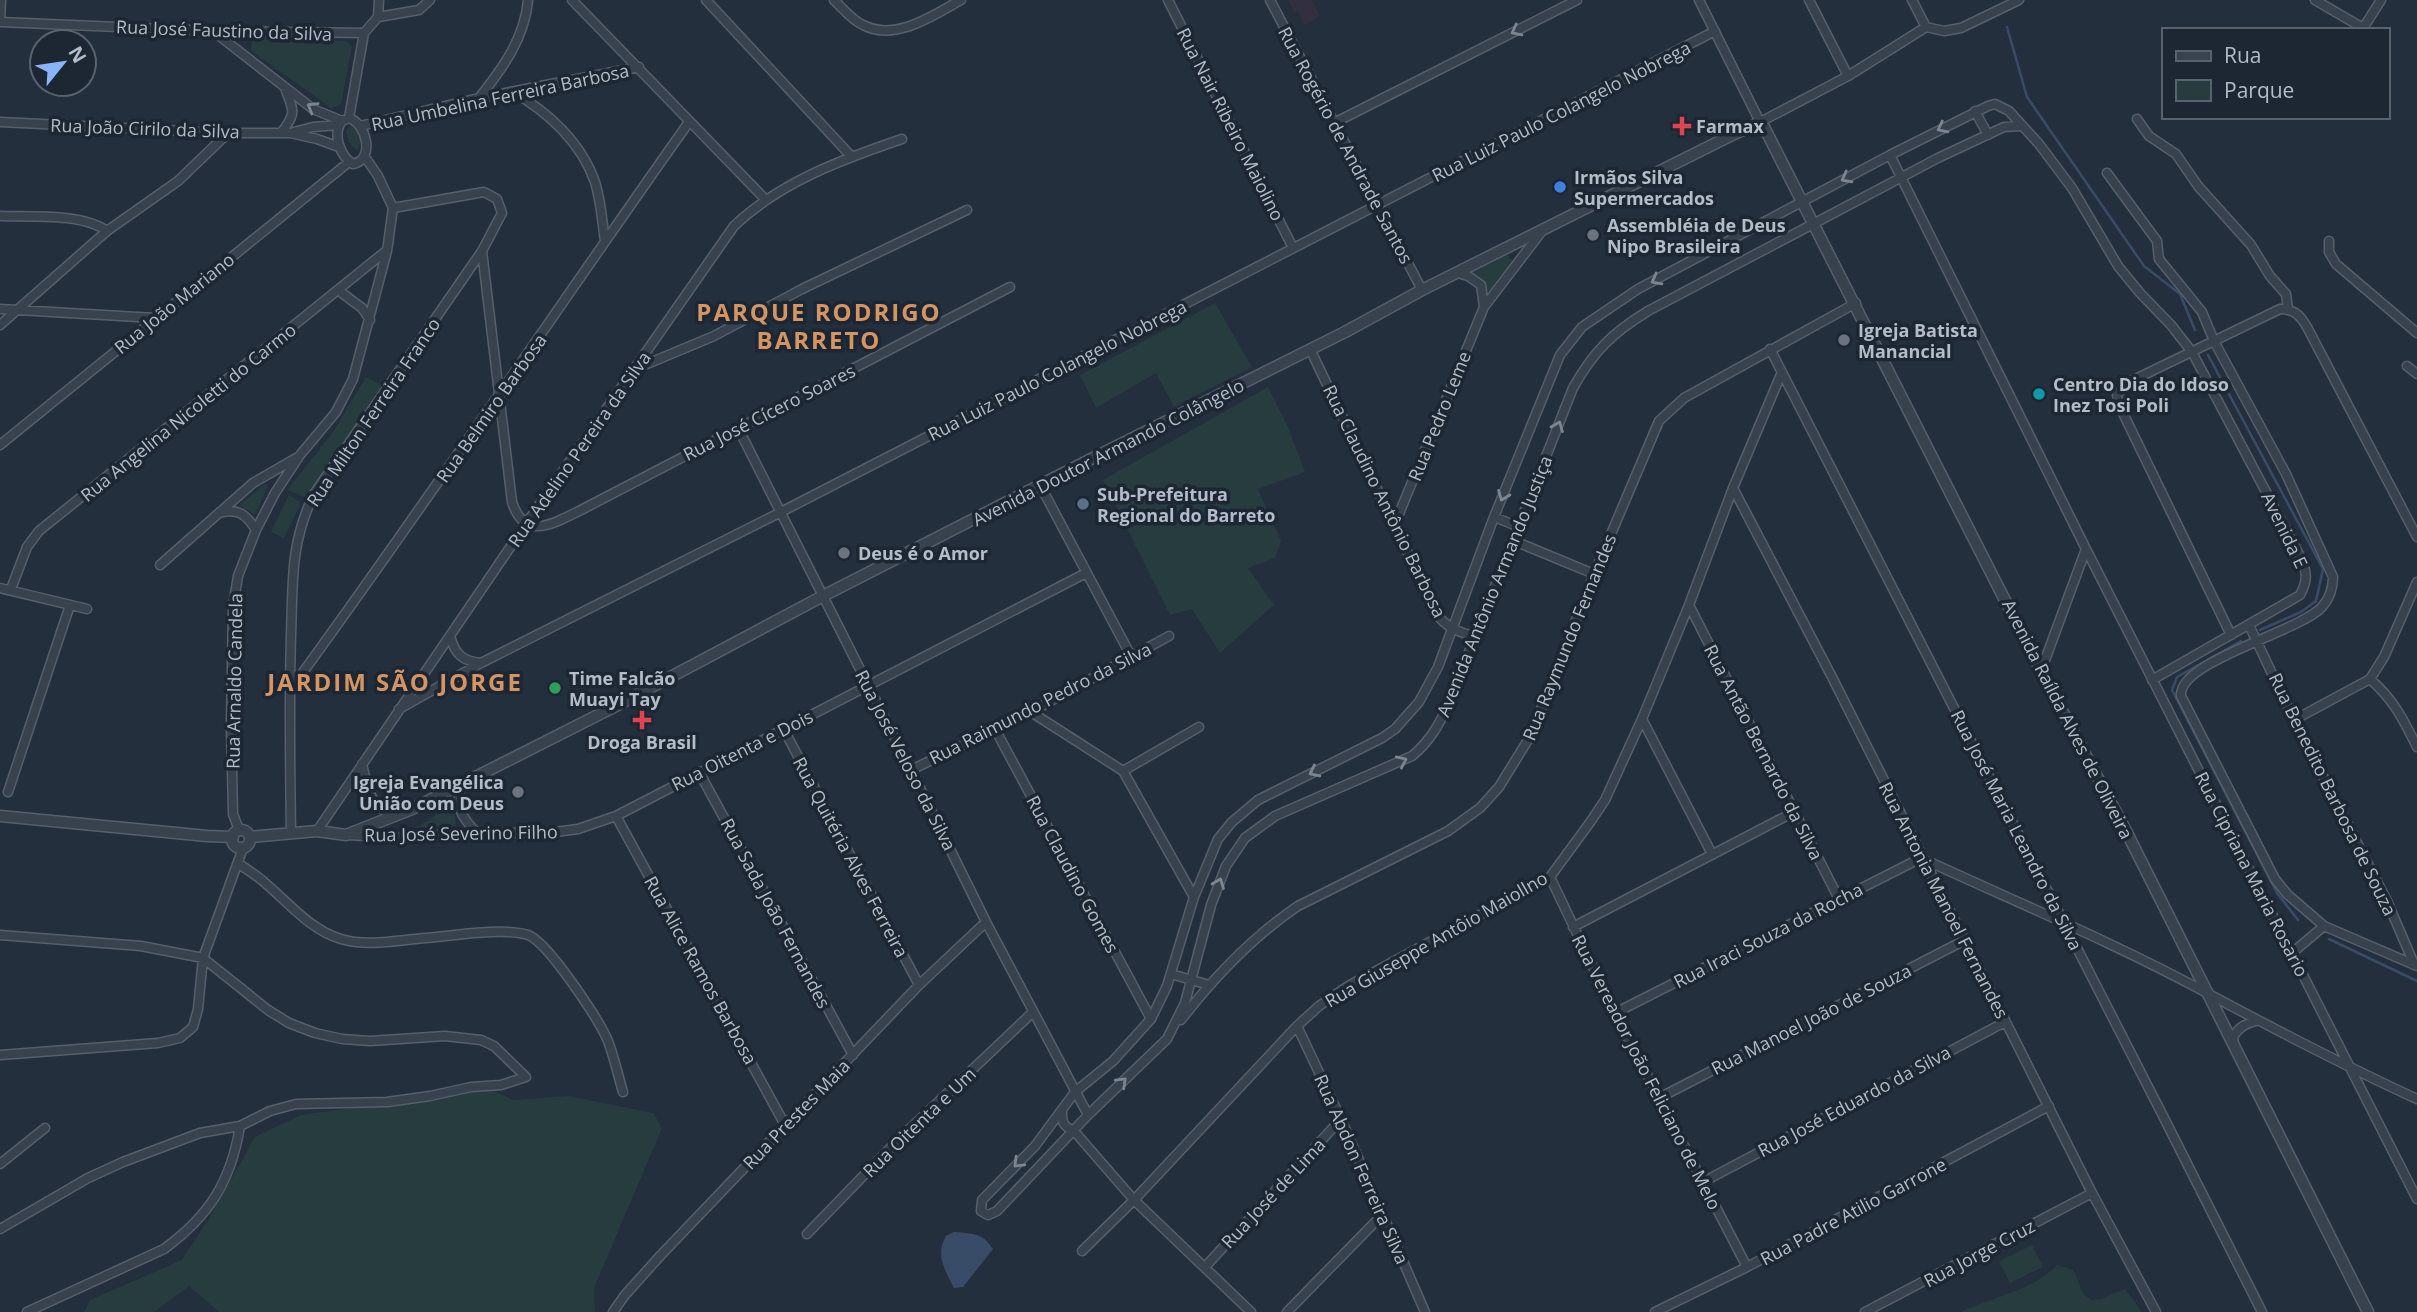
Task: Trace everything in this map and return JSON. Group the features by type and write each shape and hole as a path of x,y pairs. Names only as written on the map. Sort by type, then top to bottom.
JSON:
{"street":[{"path":"0,22 1,0"},
{"path":"365,157 358,163 349,162 339,147 337,132 343,122 364,33 378,17 379,0"},
{"path":"378,17 419,10 430,0"},
{"path":"479,98 500,71 516,43 527,12 528,0"},
{"path":"572,0 766,200"},
{"path":"706,0 851,156"},
{"path":"834,0 862,25 876,30 901,28 917,23 961,0"},
{"name":"Rua Nair Ribeiro Maiolino","path":"1168,0 1293,248"},
{"name":"Rua Rogério de Andrade Santos","path":"1270,0 1422,290"},
{"path":"1334,123 1577,0"},
{"name":"Avenida Raílda Alves de Oliveira","path":"1699,0 2125,829 2368,1312"},
{"path":"1809,0 1848,76"},
{"path":"1912,0 1926,27 1944,31 1961,28 2003,4 2019,0"},
{"path":"2315,0 2361,28"},
{"path":"2364,28 2382,0"},
{"name":"Rua José Faustino da Silva","path":"0,22 213,31 364,33"},
{"name":"Avenida Doutor Armando Colângelo","path":"346,835 394,816 462,783 1422,290 1760,123 1848,76 1926,27"},
{"path":"213,31 313,109 343,122 356,121 366,144 365,157 378,176 393,208"},
{"name":"Rua Luiz Paulo Colangelo Nobrega","path":"399,709 481,663 781,512 1715,31"},
{"name":"Rua Umbelina Ferreira Barbosa","path":"360,126 479,98 639,68"},
{"path":"284,88 293,107 293,118 286,133"},
{"path":"513,92 551,118 583,156 595,182 605,241"},
{"name":"Avenida E","path":"1976,111 1995,104 2002,106 2039,145 2072,188 2118,266 2192,352 2306,572 2307,583 2300,595 2152,680"},
{"path":"1976,111 1988,135"},
{"name":"Avenida Antônio Armando Justiça","path":"1075,1092 1113,1060 1152,1019 1171,974 1194,897 1218,839 1245,809 1278,789 1369,746 1403,721 1427,690 1560,355 1582,327 1638,289 1976,111"},
{"path":"2137,119 2149,136 2176,155 2198,186 2251,245 2270,276 2286,294 2288,309"},
{"name":"Rua João Cirilo da Silva","path":"0,122 228,133 286,133 317,139 339,147"},
{"name":"Rua João Cirilo da Silva","path":"286,133 343,122"},
{"name":"Rua Belmiro Barbosa","path":"289,691 498,399 689,122"},
{"name":"Avenida Antônio Armando Justiça","path":"1062,1111 1035,1146 982,1200 981,1211 988,1215 997,1211 1088,1115 1167,1039 1185,1003 1211,905 1226,866 1245,838 1275,816 1398,763 1425,745 1445,712 1573,388 1598,349 1620,329 1648,311 1901,177 2004,127 2021,126"},
{"path":"0,325 107,231 178,181 228,133"},
{"name":"Rua Adelino Pereira da Silva","path":"317,831 526,524 734,226 766,200 841,159 902,139"},
{"name":"Rua Cipriana Maria Rosario","path":"1890,155 2152,680 2417,1199"},
{"name":"Rua João Mariano","path":"0,445 349,162"},
{"path":"2107,173 2157,241 2159,259 2202,312 2214,341 2286,474 2333,577 2333,587 2328,598 2315,613 2212,663 2189,678 2180,688 2181,696 2275,879 2294,901 2325,926 2416,965"},
{"name":"Rua Milton Ferreira Franco","path":"291,834 289,691 294,562 297,535 304,514 314,494 482,251 502,213 497,199 490,194 474,192 393,208"},
{"name":"Rua Arnaldo Candela","path":"236,834 231,725 233,606 238,576 256,530 275,493 300,455 336,412 353,379 387,251 393,208"},
{"path":"634,369 714,336 802,289 967,210"},
{"path":"0,216 82,221 97,224 107,231"},
{"name":"Rua Pedro Leme","path":"1394,526 1484,307 1544,229"},
{"path":"2329,241 2329,252 2336,264 2417,333"},
{"name":"Rua Angelina Nicoletti do Carmo","path":"11,589 27,547 39,531 387,251"},
{"path":"482,251 512,502 515,511 526,524"},
{"path":"1458,273 1481,285 1484,307"},
{"name":"Rua José Cícero Soares","path":"526,524 538,527 559,521 1010,287"},
{"path":"338,290 362,308 370,320"},
{"name":"Rua Raymundo Fernandes","path":"1167,1039 1209,985 1254,939 1298,906 1448,831 1480,808 1499,787 1531,735 1659,421 1684,398 1856,303"},
{"path":"0,309 155,318"},
{"path":"2231,635 2119,405 2118,395 2127,383 2280,309 2288,309 2301,317 2307,327 2417,537"},
{"name":"Rua Claudino Antônio Barbosa","path":"1310,349 1437,614 1442,622 1453,629 1475,637"},
{"name":"Rua José Maria Leandro da Silva","path":"1770,349 2262,1312"},
{"path":"2407,366 2417,374"},
{"name":"Rua Giuseppe Antôio Maiollno","path":"1082,1251 1319,1006 1348,986 1549,877 1605,800 1642,719 1782,372"},
{"name":"Rua José Veloso da Silva","path":"737,428 986,922 1075,1092 1081,1097 1088,1115"},
{"path":"160,565 253,484 300,455"},
{"path":"1040,485 1131,656"},
{"name":"Rua Antonia Manoel Fernandes","path":"1733,488 1832,677 1963,941 2156,1312"},
{"path":"216,514 230,510 245,514 256,530"},
{"path":"1494,517 1517,526"},
{"path":"1512,540 1594,575"},
{"path":"2042,671 2086,549"},
{"path":"868,685 1086,573"},
{"path":"2294,720 2370,679 2384,657 2417,582"},
{"path":"0,588 87,609"},
{"path":"8,792 70,605"},
{"name":"Rua Antão Bernardo da Silva","path":"1689,605 1839,899"},
{"name":"Rua Benedito Barbosa de Souza","path":"2249,625 2294,720 2387,901 2416,965"},
{"path":"450,636 458,655 468,662 481,663"},
{"name":"Rua Raimundo Pedro da Silva","path":"911,770 1031,712 1169,636"},
{"path":"2370,679 2387,694 2396,707 2417,747"},
{"name":"Rua Oitenta e Dois","path":"616,816 868,685"},
{"path":"1031,712 1123,771 1194,897"},
{"path":"1642,719 1712,854"},
{"path":"1123,771 1199,727"},
{"name":"Rua Quitéria Alves Ferreira","path":"783,729 919,985"},
{"name":"Rua Claudino Gomes","path":"995,729 1152,1019"},
{"path":"362,764 372,800 381,811 394,816"},
{"name":"Rua Sada João Fernandes","path":"699,772 853,1055"},
{"path":"462,783 457,800 459,810 463,819 477,833"},
{"path":"1573,927 1794,812"},
{"path":"0,816 207,836 236,834 245,830 250,837 250,842 243,848 237,863 203,958 193,1027 180,1038 158,1043 0,1055"},
{"name":"Rua José Severino Filho","path":"346,835 395,838 555,832 578,829 616,816"},
{"name":"Rua Alice Ramos Barbosa","path":"616,816 785,1125"},
{"path":"250,837 317,831 346,835"},
{"path":"236,834 235,845 243,848"},
{"path":"1922,858 2206,992 2256,1021 2351,1069 2417,1098"},
{"name":"Rua Iraci Souza da Rocha","path":"1615,1013 1922,858"},
{"path":"237,863 262,880 309,922 342,939 378,942 486,933 528,935 538,942 565,974 599,1024 608,1042 623,1092"},
{"name":"Rua Vereador João Feliciano de Melo","path":"1549,877 1615,1013 1747,1267"},
{"name":"Rua Prestes Maia","path":"613,1312 660,1256 785,1125 919,985 986,922"},
{"path":"2292,953 2325,926"},
{"path":"0,935 141,946 203,958 268,1010 302,1028 342,1039 445,1036 472,1038 494,1046 526,1077 501,1085 471,1087 397,1101 296,1104 270,1111 240,1126 200,1133 123,1162 88,1178 0,1229"},
{"name":"Rua Manoel João de Souza","path":"1659,1098 1963,941"},
{"path":"1171,974 1209,985"},
{"name":"Rua Oitenta e Um","path":"807,1234 899,1139 1033,1012"},
{"path":"2234,1045 2233,1037 2237,1031 2256,1021"},
{"name":"Rua José Eduardo da Silva","path":"1703,1182 2005,1022"},
{"name":"Rua Abdon Ferreira Silva","path":"1297,1026 1341,1119 1424,1311"},
{"path":"1075,1092 1062,1111 1065,1128 1074,1131 1134,1200 1251,1312"},
{"name":"Rua Padre Atilio Garrone","path":"1656,1312 1747,1267 2049,1106"},
{"name":"Rua José de Lima","path":"1205,1267 1341,1119"},
{"path":"27,1312 164,1249 183,1234 203,1215 219,1192 236,1152 240,1126"},
{"path":"0,1164 46,1128"},
{"name":"Rua Jorge Cruz","path":"1865,1312 2092,1192"},
{"path":"1287,1312 1382,1215"}],"shaded area":[{"path":"1288,0 1312,0 1320,16 1304,25 1298,11 1295,13"}],"green space":[{"path":"264,36 346,41 352,47 341,104 331,108 254,53 251,49 252,40"},
{"path":"352,124 360,140 357,150 350,144 346,133"},
{"path":"1505,252 1512,261 1489,293 1482,281 1469,272"},
{"path":"1215,303 1252,367 1174,407 1156,373 1096,408 1080,375"},
{"path":"366,377 383,386 305,497 287,490 333,432"},
{"path":"1268,387 1288,427 1305,472 1258,489 1281,541 1275,558 1248,568 1274,605 1220,653 1192,609 1170,615 1103,480"},
{"path":"265,484 268,485 255,515 239,505"},
{"path":"289,495 301,503 284,538 271,532"},
{"path":"447,808 455,815 456,826 414,829"},
{"path":"490,1089 513,1100 568,1096 653,1113 662,1128 594,1288 595,1312 219,1312 189,1286 154,1312 84,1312 90,1300 182,1260 210,1217 255,1137 301,1115"},
{"path":"2032,1245 2043,1267 2010,1283 1999,1261"},
{"path":"2057,1265 2073,1270 2082,1290 2091,1300 2101,1299 2125,1289 2142,1312 1961,1312 2024,1287"}],"water":[{"path":"954,1232 981,1237 993,1249 963,1287 954,1288 945,1269 941,1250 946,1236"}],"waterway":[{"path":"2007,27 2027,97 2144,266 2180,294 2195,330"},
{"path":"2208,355 2323,569 2316,601 2301,612 2260,630"},
{"path":"2241,641 2177,677 2172,690 2277,893 2298,920"},
{"path":"2329,939 2417,981"}],"place":[{"name":"Farmax","path":"1682,126"},
{"name":"Irmãos Silva Supermercados","path":"1560,187"},
{"name":"Assembléia de Deus Nipo Brasileira","path":"1593,235"},
{"name":"Igreja Batista Manancial","path":"1844,340"},
{"name":"Centro Dia do Idoso Inez Tosi Poli","path":"2039,394"},
{"name":"Sub-Prefeitura Regional do Barreto","path":"1083,504"},
{"name":"Deus é o Amor","path":"844,553"},
{"name":"Time Falcão Muayi Tay","path":"555,688"},
{"name":"Droga Brasil","path":"642,720"},
{"name":"Igreja Evangélica União com Deus","path":"518,792"}],"district":[{"name":"PARQUE RODRIGO BARRETO","path":"819,325"},
{"name":"JARDIM SÃO JORGE","path":"395,681"}]}
